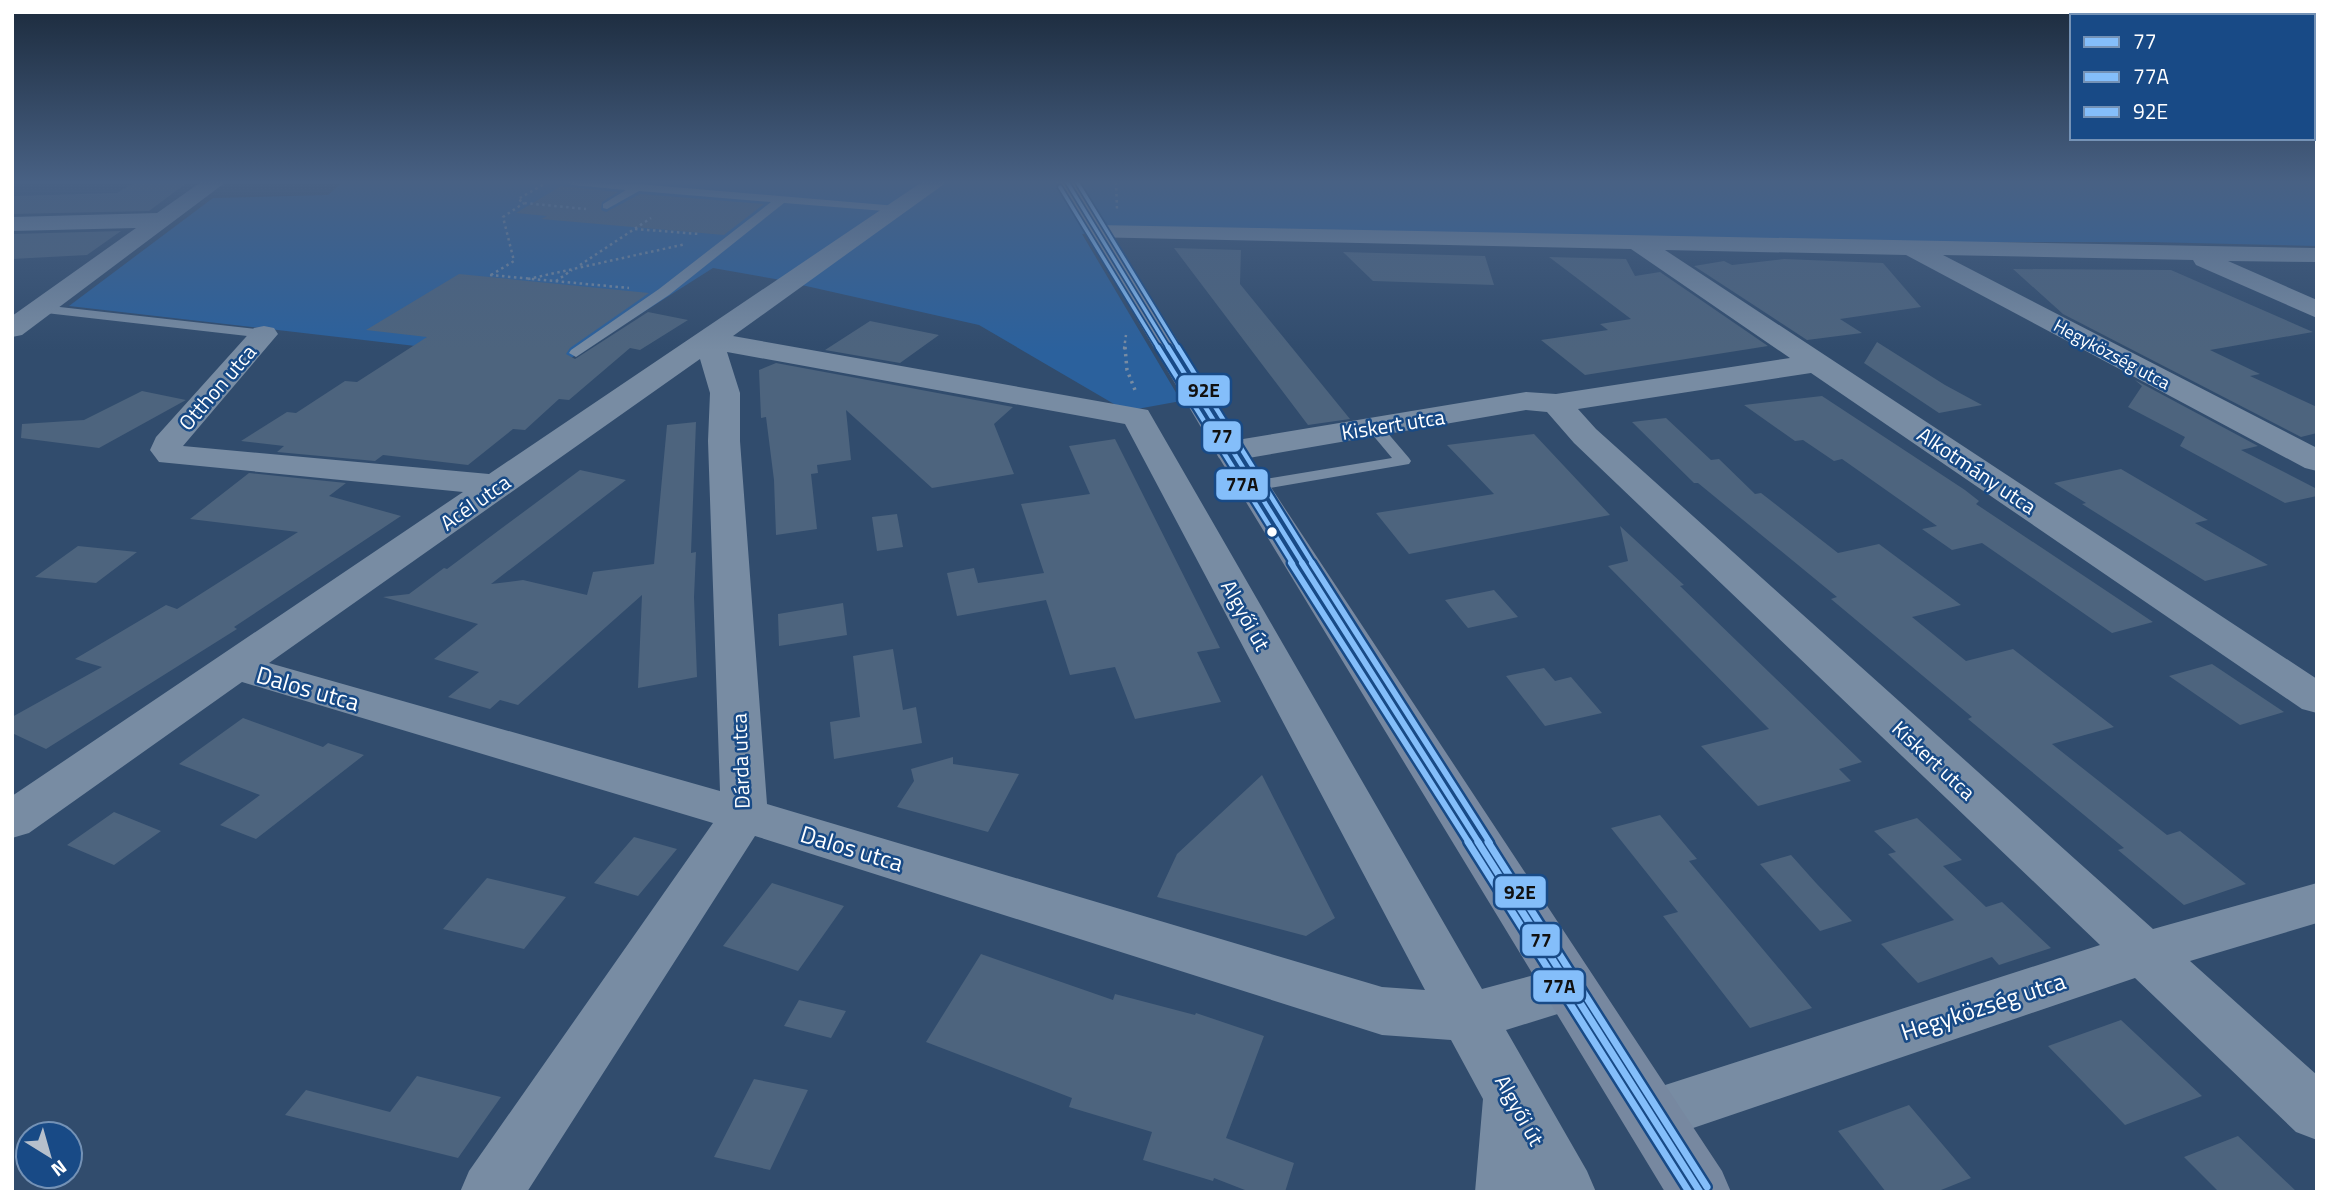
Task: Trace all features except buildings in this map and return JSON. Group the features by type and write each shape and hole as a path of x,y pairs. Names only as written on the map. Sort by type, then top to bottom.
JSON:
{"main road":[{"path":"1118,238 1231,451 1700,1192"}],"street":[{"path":"12,329 137,238"},
{"name":"Acél utca","path":"12,820 855,238"},
{"path":"1555,238 2317,255"},
{"name":"Alkotmány utca","path":"1636,242 2317,699"},
{"name":"Hegyközség utca","path":"1908,247 2317,461"},
{"path":"2190,253 2317,310"},
{"name":"Otthon utca","path":"264,334 167,444 166,450 171,455 500,485"},
{"name":"Dárda utca","path":"491,1192 744,815 724,441 725,393 709,340"},
{"name":"Algyői út","path":"709,340 1137,417 1565,1192"},
{"name":"Kiskert utca","path":"1231,451 1526,401 1556,403 1817,363"},
{"name":"Kiskert utca","path":"1556,403 1585,436 2317,1113"},
{"name":"Dalos utca","path":"237,667 744,815 1382,1011 1469,1017 1571,988"},
{"name":"Hegyközség utca","path":"1652,1115 2144,953 2317,903"},
{"path":"1506,1192 1512,1095"}],"lane":[{"path":"576,353 664,292 727,238"},
{"name":"Otthon utca","path":"42,309 264,334"},
{"path":"1253,486 1403,461 1374,427"}],"path":[{"path":"508,238 514,261 490,275 664,292"},
{"path":"556,281 621,238"},
{"path":"528,279 722,238"}],"shaded area":[{"path":"159,238 1084,238 1181,401 1126,411 979,325 775,279 713,268 563,363 69,306"},
{"path":"1659,238 2317,238 2317,246 2149,242 1861,242"}],"transit line":[{"name":"77A","path":"1091,238 1224,456 1689,1192"},
{"name":"77","path":"1101,238 1231,451 1700,1192"},
{"name":"92E","path":"1111,238 1238,446 1707,1187"}]}
